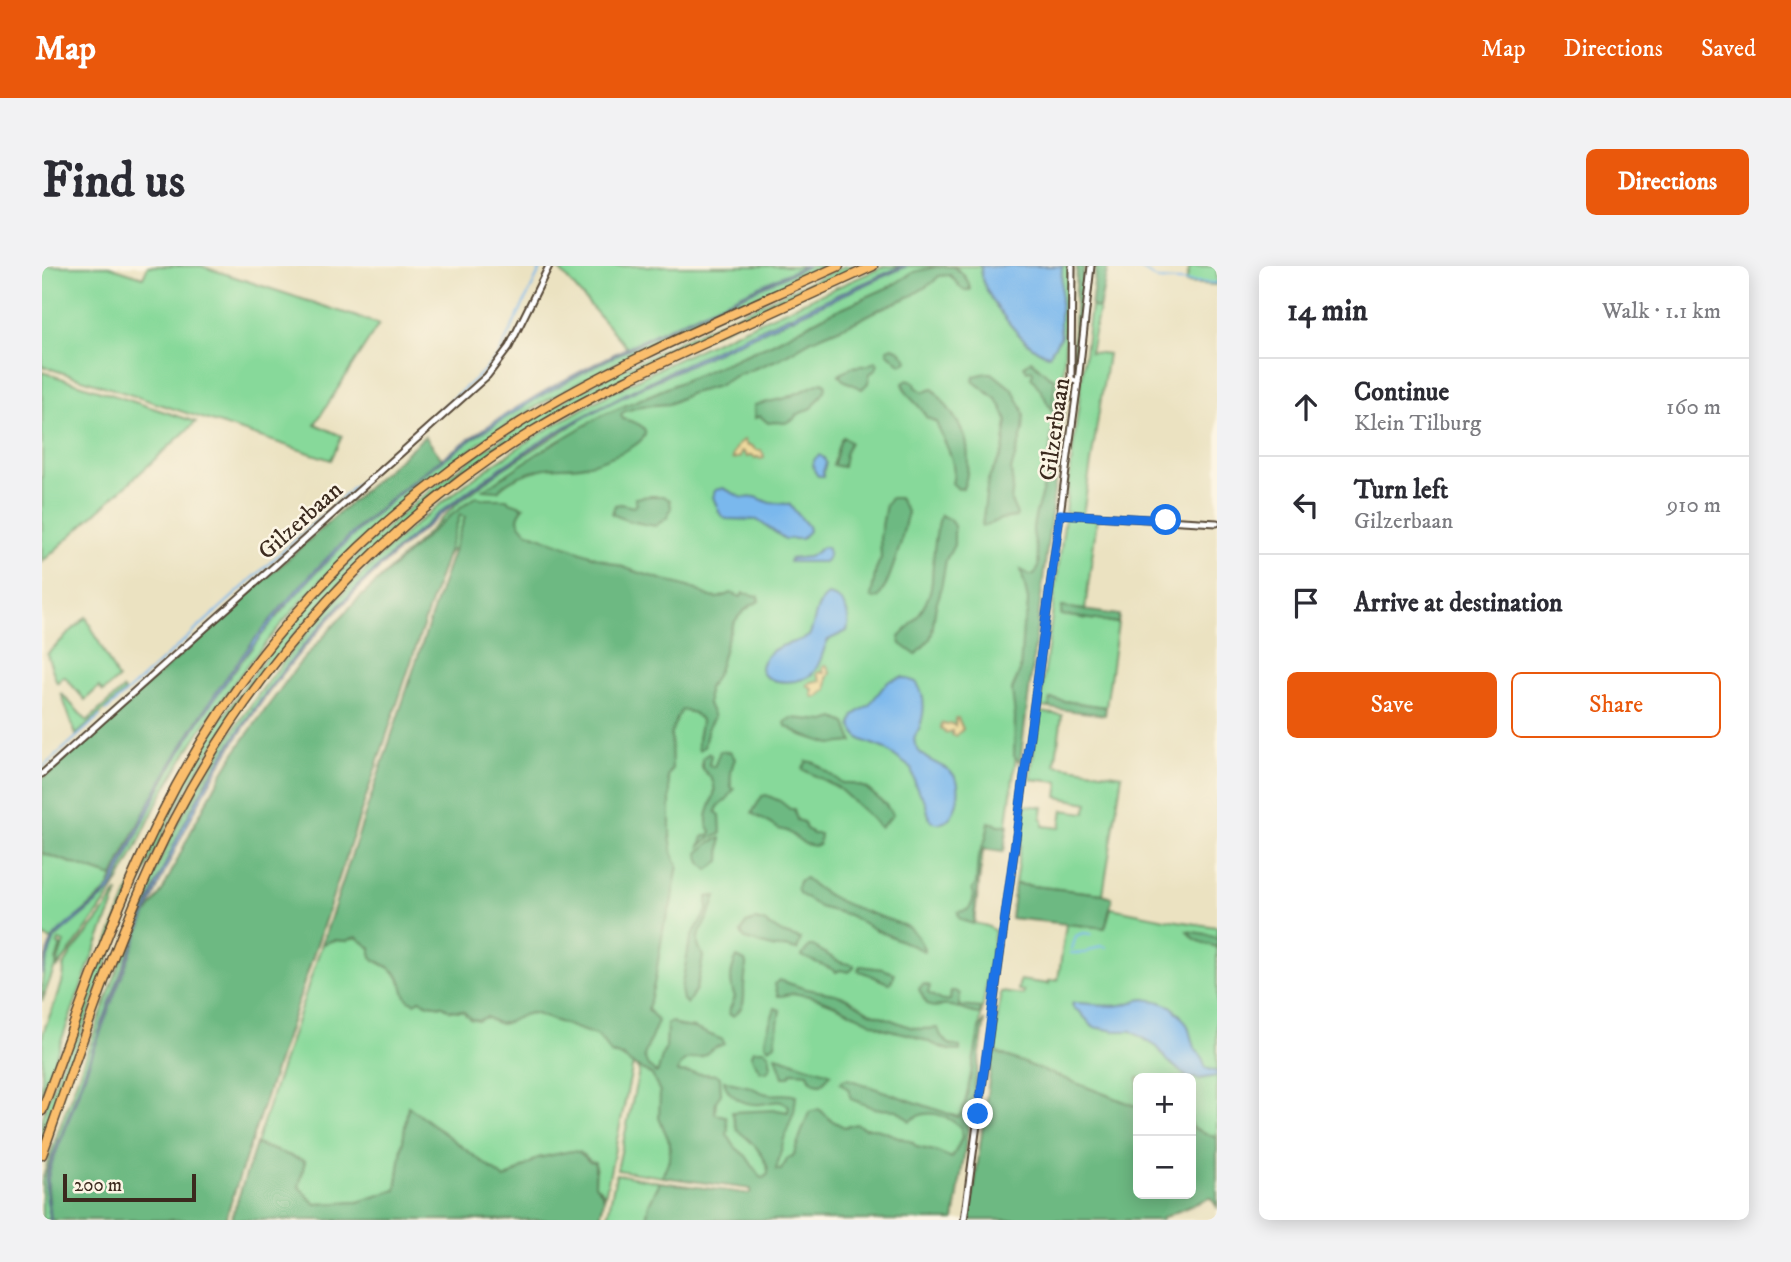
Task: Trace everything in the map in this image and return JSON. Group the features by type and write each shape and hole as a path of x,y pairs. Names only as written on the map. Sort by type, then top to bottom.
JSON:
{"highway":[{"path":"42,1111 114,916 166,804 227,703 292,616 322,584 372,534 421,493 481,447 522,421 644,355 839,266"},
{"path":"42,1155 118,947 173,823 222,737 245,703 276,661 334,594 383,545 430,504 531,432 575,406 651,368 873,266"}],"street":[{"name":"Gilzerbaan","path":"42,774 487,376 515,338 549,266"},
{"path":"1072,266 1070,375 1071,379 1078,382"},
{"name":"Gilzerbaan","path":"964,1220 1078,382 1091,266"},
{"path":"1060,514 1217,523"}],"green space":[{"path":"42,266 109,266 143,277 148,266 201,266 379,324 315,424 342,436 331,460 42,366"},
{"path":"556,266 825,266 636,353 526,413 438,474 357,544 283,622 209,718 165,790 117,884 58,967 64,942 59,940 58,944 61,945 56,968 43,993 45,994 42,1001 44,969 54,940 111,890 157,794 198,723 247,654 301,589 361,528 449,455 523,406 628,349"},
{"path":"845,266 864,266 623,377 487,457 431,499 379,545 330,594 284,646 242,702 204,760 170,820 116,939 42,1143 43,1118 51,1093 110,936 162,821 203,748 239,693 322,591 369,544 418,501 470,460 525,424 642,359"},
{"path":"885,266 1069,266 1061,425 1003,852 983,849 974,923 995,931 958,1159 827,1145 766,1184 660,1093 662,1126 670,1143 669,1160 662,1177 617,1170 639,1071 636,1067 654,918 478,516 427,582 389,570 458,503 500,471 604,405 514,459 433,519 395,552 323,625 275,681 239,730 196,800 144,913 49,1167 46,1188 50,1220 42,1220 42,1181 48,1161 123,955 170,840 212,764 249,707 291,652 336,601 384,553 435,508 548,429 672,362"},
{"path":"952,266 964,276 970,290 963,290 950,275 939,276 911,296 718,386 689,394 669,404 641,406 623,412 623,419 639,425 645,432 643,439 622,452 579,466 541,469 512,480 498,491 483,490 546,448 603,415 773,343 828,314 891,286 914,272"},
{"path":"1077,266 1084,266 1073,371 1072,365"},
{"path":"1096,266 1108,266 1099,309 1091,306"},
{"path":"1190,266 1217,266 1217,285 1186,283"},
{"path":"1091,306 1099,309 1090,352 1108,354 1083,514 1065,512"},
{"path":"893,347 908,360 901,365 887,352"},
{"path":"1031,360 1055,379 1052,412 1031,377 1032,370 1027,371 1024,366"},
{"path":"875,361 878,364 875,371 870,373 868,383 862,389 843,380 839,375 852,367 869,365"},
{"path":"42,372 196,422 42,562"},
{"path":"992,373 1013,390 1024,415 1023,431 1011,470 1011,501 1016,517 982,526 988,480 1003,451 1007,421 996,399 973,381 974,376"},
{"path":"908,380 923,392 933,389 962,431 968,455 963,488 958,489 952,483 954,475 949,452 936,422 926,417 904,388 903,383"},
{"path":"822,382 826,387 812,408 796,415 794,419 785,423 768,423 760,416 755,418 754,405 786,398"},
{"path":"1063,383 1068,383 1020,763 1014,756 1015,717 1012,690 1020,671 1023,625 1027,614 1028,600 1021,570 1034,575 1037,570 1033,528 1047,474 1053,425 1059,420"},
{"path":"425,436 442,459 389,501 339,546 293,595 250,647 175,758 142,816 113,877 42,853 42,779"},
{"path":"843,437 850,442 843,467 833,465"},
{"path":"476,496 482,499 507,499 524,507 518,520 527,532 634,571 694,589 711,597 718,598 731,593 741,597 743,593 758,596 759,601 736,619 730,630 720,665 708,688 708,704 714,717 708,727 704,747 699,750 701,720 694,713 682,710 671,734 672,769 668,776 670,835 673,856 678,865 648,1009 658,1021 644,1056 648,1066 656,1073 666,1048 667,1023 694,1028 723,1040 724,1044 711,1049 705,1055 683,1063 678,1072 720,1077 721,1094 716,1101 715,1114 726,1116 727,1134 760,1177 764,1178 768,1174 765,1161 752,1143 737,1130 732,1112 788,1112 789,1106 779,1102 743,1102 728,1091 724,1080 765,1093 796,1096 794,1112 776,1170 781,1170 788,1158 793,1156 809,1112 819,1109 844,1127 856,1124 864,1128 874,1128 912,1142 917,1147 952,1158 962,1138 961,1127 936,1114 923,1114 910,1121 897,1110 876,1109 851,1099 848,1089 840,1083 848,1079 958,1117 965,1104 980,1028 985,1020 954,1220 646,1220 649,1204 660,1182 750,1194 751,1189 662,1177 669,1160 670,1143 659,1118 660,1092 652,1075 623,1056 611,1054 598,1036 533,1013 496,1023 486,1017 478,1020 470,1018 463,1011 449,1010 420,1000 415,1003 406,996 398,975 371,957 371,948 356,937 322,944 465,517 460,515 225,1220 50,1220 47,1173 99,1033 145,916 163,890 223,772 299,664 353,604 440,524"},
{"path":"663,496 670,500 671,508 667,518 655,526 628,521 612,514 615,505 633,507 637,504 635,498"},
{"path":"891,498 899,498 908,513 891,573 882,592 874,599 871,597 876,569 881,558 880,537 886,504"},
{"path":"941,515 954,526 954,545 946,560 930,639 916,655 901,644 899,637 916,619 931,589 935,539"},
{"path":"1065,517 1097,519 1085,610 1062,607 1061,615 1118,623 1106,707 1050,699 1049,708 1040,707"},
{"path":"1062,607 1119,615 1118,623 1061,615"},
{"path":"86,617 118,679 103,692 99,687 85,700 64,676 57,683 47,654"},
{"path":"123,689 125,692 76,735 61,693 87,721"},
{"path":"1050,699 1106,707 1105,715 1049,708"},
{"path":"1039,712 1062,715 1055,765 1122,775 1103,894 1015,884 1026,805 1043,807 1043,826 1060,828 1063,810 1085,813 1088,803 1057,797 1059,782 1030,779"},
{"path":"791,718 825,721 835,718 846,723 853,742 832,744 802,735 786,726 785,722"},
{"path":"720,751 731,752 735,759 731,780 731,787 734,789 716,812 720,815 721,834 708,839 700,846 703,837 711,831 707,819 714,795 712,780 702,768 702,759 709,753 709,765 714,767"},
{"path":"807,761 815,763 842,783 866,788 885,804 893,815 880,828 837,787 802,769"},
{"path":"766,795 794,809 797,820 804,823 806,829 813,834 820,834 819,844 805,844 787,831 752,813 762,796"},
{"path":"989,822 1008,825 1004,851 983,849 973,924 959,918 958,912 967,910 972,903 978,857"},
{"path":"721,838 720,861 708,870 701,863 698,853 710,842"},
{"path":"42,853 113,877 108,889 52,940 42,936"},
{"path":"805,878 816,888 841,902 910,928 924,951 849,915 819,907 799,893 799,881"},
{"path":"1015,884 1111,897 1105,928 1011,918"},
{"path":"117,892 42,1094 43,1034 60,990 63,967"},
{"path":"716,896 698,937 702,963 696,989 687,1004 683,1000 681,989 689,945 708,909 707,897"},
{"path":"1111,908 1217,927 1217,1138 1196,1129 1196,1073 1133,1073 1133,1105 993,1051 1001,992 1023,995 1024,991 1018,990 1020,980 1049,984 1049,981 1058,980 1066,924 1105,928"},
{"path":"755,920 801,939 797,950 775,948 745,939 741,933 746,923"},
{"path":"1187,931 1217,938 1217,947 1196,940"},
{"path":"356,937 371,948 374,960 389,968 401,983 428,1004 463,1011 470,1018 486,1017 501,1024 523,1014 533,1013 598,1036 613,1055 633,1064 605,1196 595,1185 596,1166 582,1154 538,1158 505,1180 408,1106 396,1190 358,1202 315,1204 299,1187 305,1161 256,1144 322,944"},
{"path":"809,946 840,962 854,965 854,968 849,972 836,972 802,956"},
{"path":"737,957 746,964 744,997 741,1008 733,1016 729,1011 735,997 731,977"},
{"path":"860,966 883,969 894,973 894,977 890,983 886,982 858,971"},
{"path":"779,980 847,998 868,1011 910,1027 938,1028 943,1039 960,1047 960,1051 945,1049 915,1036 883,1028 820,999 795,994 778,996 775,984"},
{"path":"923,984 930,986 928,993 942,1001 950,1000 951,991 956,991 960,994 959,1006 981,1008 980,1014 951,1006 929,1006 919,989"},
{"path":"775,1008 780,1010 775,1044 769,1048 765,1044 766,1034"},
{"path":"754,1050 764,1050 769,1054 771,1066 767,1072 760,1071 753,1060"},
{"path":"993,1051 1133,1105 1133,1199 1196,1199 1196,1129 1217,1138 1217,1207 1209,1198 1162,1220 970,1220"},
{"path":"776,1056 831,1074 822,1084 812,1081 808,1073 793,1072 788,1077 783,1077"},
{"path":"408,1106 505,1179 538,1158 571,1151 579,1152 589,1161 595,1162 595,1185 602,1193 604,1201 599,1220 231,1220 256,1144 305,1161 299,1187 315,1204 358,1202 396,1190"},
{"path":"616,1174 660,1182 649,1204 646,1220 607,1220"}],"sand":[{"path":"744,440 747,446 761,450 764,458 755,458 752,455 747,457 743,451 741,457 733,459 736,449"},
{"path":"825,665 830,673 827,689 814,697 813,690 807,685 821,681 817,674 824,673 822,668"},
{"path":"958,718 963,729 956,736 952,735 952,731 946,733 941,728 942,723 955,726"}],"water":[{"path":"808,266 657,335 541,396 478,435 425,473 372,517 281,611 237,666 167,773 112,890 55,938 42,974 49,947 56,935 101,897 111,885 163,778 197,721 235,665 266,625 335,550 373,515 412,482 495,422 538,395 636,343"},
{"path":"907,266 672,373 574,423 471,491 422,530 332,616 291,663 254,713 204,792 176,848 126,964 51,1168 48,1184 50,1220 45,1189 49,1168 111,999 159,878 187,818 221,758 302,647 348,596 398,548 451,504 507,464 565,427 647,383 731,342"},
{"path":"981,266 1062,266 1061,336 1049,355 1030,345 1002,314 983,282"},
{"path":"819,455 826,463 824,476 818,476 814,468 815,459"},
{"path":"723,488 743,498 756,497 770,503 789,504 808,526 809,531 801,539 785,539 757,520 726,519 720,514 713,497 715,490"},
{"path":"827,547 829,553 824,562 789,562 790,559 809,557"},
{"path":"828,595 843,603 848,619 847,631 828,640 812,674 785,682 767,677 762,673 761,666 766,657 781,646 809,636 818,608"},
{"path":"902,677 916,682 923,699 922,717 915,738 918,751 947,769 956,778 957,802 950,817 944,822 930,820 911,768 885,749 862,740 851,725 854,715 869,705 888,681"},
{"path":"1144,999 1171,1006 1188,1026 1194,1048 1201,1055 1206,1068 1217,1072 1217,1076 1199,1079 1196,1078 1196,1073 1182,1073 1157,1047 1131,1031 1093,1027 1072,1005 1124,1004"}],"waterway":[{"path":"415,432 498,356 542,266"},
{"path":"1136,266 1158,280 1217,283"},
{"path":"106,711 365,477"},
{"path":"42,768 100,716"},
{"path":"1072,949 1076,936 1091,934"},
{"path":"1071,953 1085,953 1100,946 1106,947"}],"route":[{"path":"978,1114 1060,514 1166,520"}]}
